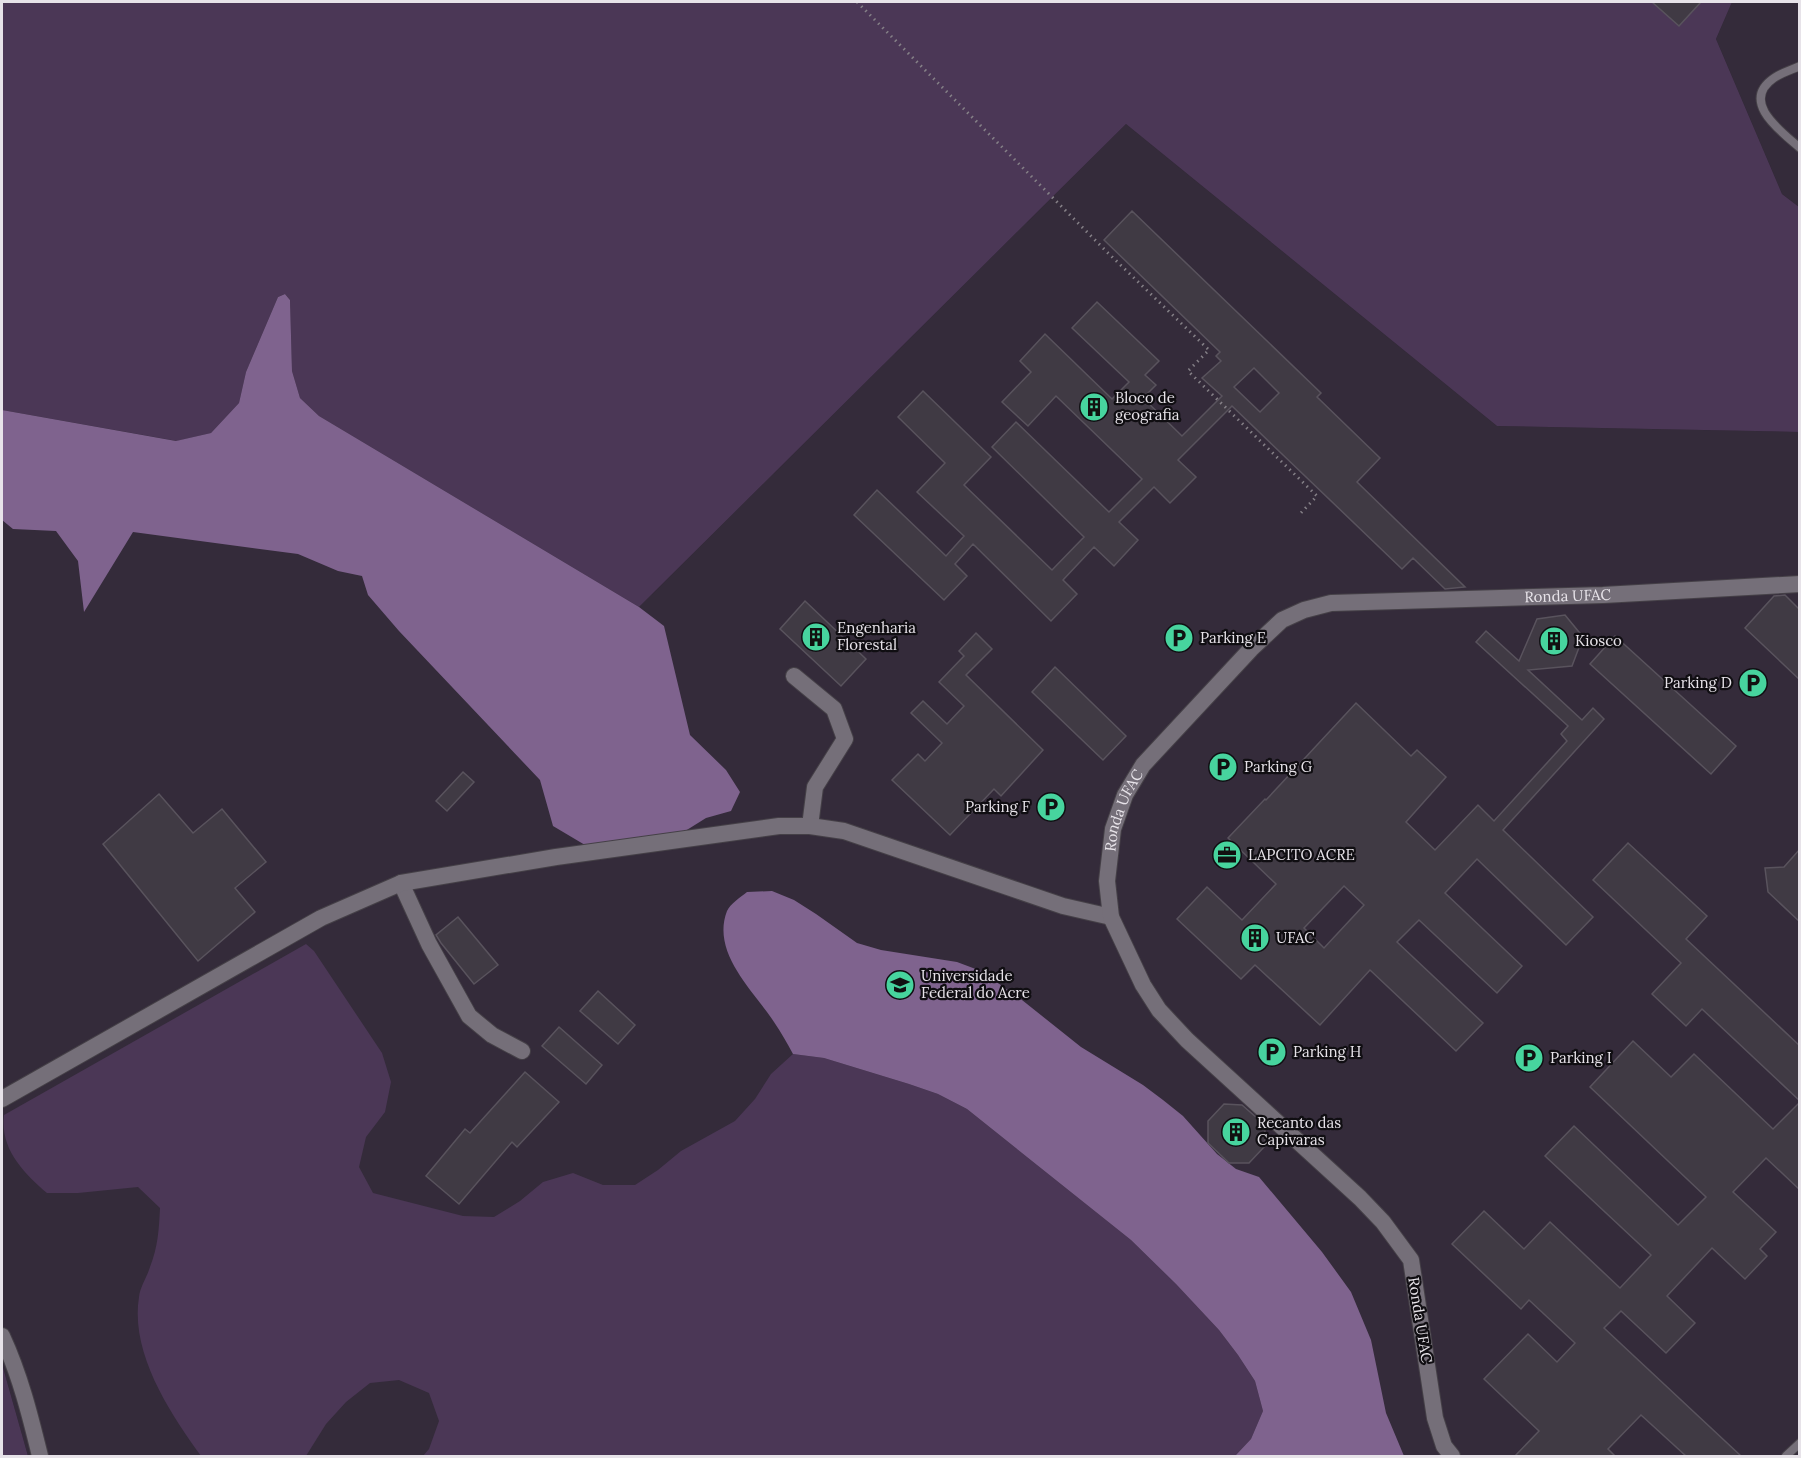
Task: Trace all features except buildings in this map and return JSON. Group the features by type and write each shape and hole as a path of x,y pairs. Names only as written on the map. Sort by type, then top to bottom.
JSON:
{"street":[{"name":"Ronda UFAC","path":"1452,1456 1444,1446 1435,1418 1410,1260 1383,1222 1360,1198 1187,1040 1159,1010 1143,985 1111,917 1107,881 1113,829 1125,795 1143,765 1251,649 1282,620 1304,610 1331,603 1613,595 1800,584"},
{"path":"794,676 834,710 845,738 815,787 810,826"},
{"path":"2,1099 321,918 401,883 556,857 779,826 810,826 844,831 1063,906 1111,917"},
{"path":"401,883 429,944 469,1016 492,1035 522,1051"},
{"path":"2,1336 15,1364 40,1456"}],"lane":[{"path":"1800,66 1773,79 1765,88 1760,100 1763,112 1800,148"},
{"path":"1786,1456 1800,1443"}],"path":[{"path":"857,2 1107,252 1209,350 1188,371 1317,496 1298,516"}],"shaded area":[{"path":"2,2 1732,2 1716,39 1782,194 1799,207 1799,432 1497,426 1126,124 639,607 319,416 300,398 292,371 290,300 285,294 278,297 246,372 239,403 211,433 177,441 2,410"},
{"path":"1732,2 1799,2 1799,207 1782,194 1716,39"},
{"name":"Universidade Federal do Acre","path":"1126,124 1497,426 1799,432 1799,1456 28,1456 2,1364 2,410 278,297 639,607"},
{"path":"285,294 290,300 292,371 300,398 319,416 639,607 664,626 690,735 726,770 740,792 731,811 706,818 682,833 585,845 553,826 540,780 399,631 368,595 362,576 338,571 298,554 133,532 84,612 78,561 56,531 13,529 2,520 2,410 176,441 211,433 239,403 246,372 278,297"},
{"path":"772,891 794,900 857,943 881,950 957,962 981,971 1081,1047 1163,1100 1183,1116 1217,1154 1236,1169 1259,1177 1322,1252 1351,1292 1371,1340 1386,1413 1404,1456 1235,1456 1251,1439 1263,1411 1255,1381 1219,1330 1131,1240 967,1109 938,1094 909,1084 824,1058 793,1054 777,1026 737,970 729,956 725,942 724,927 727,911 731,906 747,892"},
{"path":"306,944 314,951 382,1053 391,1082 385,1112 366,1137 359,1167 373,1193 463,1216 494,1217 520,1201 543,1182 573,1173 603,1185 635,1185 681,1151 735,1121 755,1099 771,1074 793,1054 824,1058 938,1094 967,1109 1131,1240 1219,1330 1255,1381 1263,1411 1251,1439 1235,1456 423,1456 429,1449 439,1421 429,1393 399,1380 370,1383 346,1402 326,1424 306,1456 201,1456 165,1402 146,1361 141,1339 138,1318 139,1297 155,1252 160,1208 138,1187 78,1193 47,1193 15,1159 6,1139 4,1115"},
{"path":"2,1364 28,1456 2,1456"}],"place":[{"name":"Bloco de geografia","path":"1094,407"},
{"name":"Engenharia Florestal","path":"816,637"},
{"name":"Parking E","path":"1179,638"},
{"name":"Kiosco","path":"1554,641"},
{"name":"Parking D","path":"1753,683"},
{"name":"Parking G","path":"1223,767"},
{"name":"Parking F","path":"1051,807"},
{"name":"LAPCITO ACRE","path":"1227,855"},
{"name":"UFAC","path":"1255,938"},
{"name":"Universidade Federal do Acre","path":"900,985"},
{"name":"Parking H","path":"1272,1052"},
{"name":"Parking I","path":"1529,1058"},
{"name":"Recanto das Capivaras","path":"1236,1132"}]}
